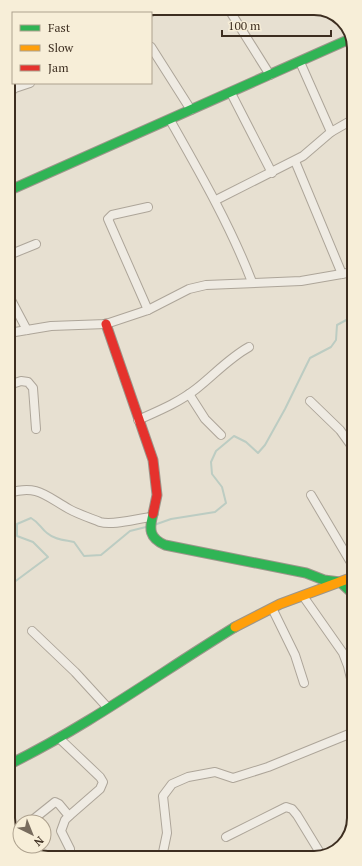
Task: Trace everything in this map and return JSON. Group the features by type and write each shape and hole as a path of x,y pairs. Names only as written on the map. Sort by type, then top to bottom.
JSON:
{"street":[{"path":"232,15 270,75"},
{"path":"15,188 346,41"},
{"path":"152,49 191,110"},
{"path":"300,62 331,132"},
{"path":"15,89 27,84"},
{"path":"231,92 272,173"},
{"path":"170,120 216,200 237,244 252,282"},
{"path":"216,200 295,161 308,153 331,132 347,123"},
{"path":"295,161 342,274"},
{"path":"148,207 112,215 108,219 148,310"},
{"path":"15,252 36,244"},
{"path":"15,332 51,326 106,324 148,310 199,286 252,282 302,281 347,273"},
{"path":"15,307 27,330"},
{"path":"106,324 138,420 148,445 156,478 157,495 149,528 152,536 158,542 165,545 197,550 298,571 324,580 340,582 347,588"},
{"path":"138,420 165,408 189,394 233,357 249,347"},
{"path":"15,382 21,381 28,382 33,388 36,429"},
{"path":"189,394 205,419 221,436"},
{"path":"310,401 340,430 347,440"},
{"path":"15,491 36,490 68,508 101,522 108,523 152,517"},
{"path":"311,494 347,556"},
{"path":"15,762 60,739 238,625 272,608 347,579"},
{"path":"303,596 343,653 347,663"},
{"path":"272,608 295,655 304,684"},
{"path":"32,631 75,672 108,708"},
{"path":"163,851 167,833 163,796 166,789 172,784 188,777 208,772 215,772 233,778 268,767 347,735"},
{"path":"60,739 100,777 103,782 100,789 64,820 62,831 70,851"},
{"path":"40,814 55,802 59,804 69,816"},
{"path":"226,837 286,807 297,815 320,850"}],"waterway":[{"path":"154,525 171,519 215,512 226,503 222,487 212,474 211,462 216,451 234,436 246,442 258,453 265,445 285,409 310,358 331,347 336,340 337,325 347,320"},
{"path":"15,582 48,557 33,542 17,536 17,524 31,518 53,537 74,542 84,556 101,555 130,531 146,527"}],"traffic: fast":[{"path":"15,188 346,41"},
{"path":"153,514 151,524 153,536 165,545 306,573 324,580 340,582 347,588"},
{"path":"15,761 96,716 235,627"}],"traffic: slow":[{"path":"235,627 280,604 347,579"}],"traffic: jam":[{"path":"106,324 153,460 157,495 153,514"}]}
